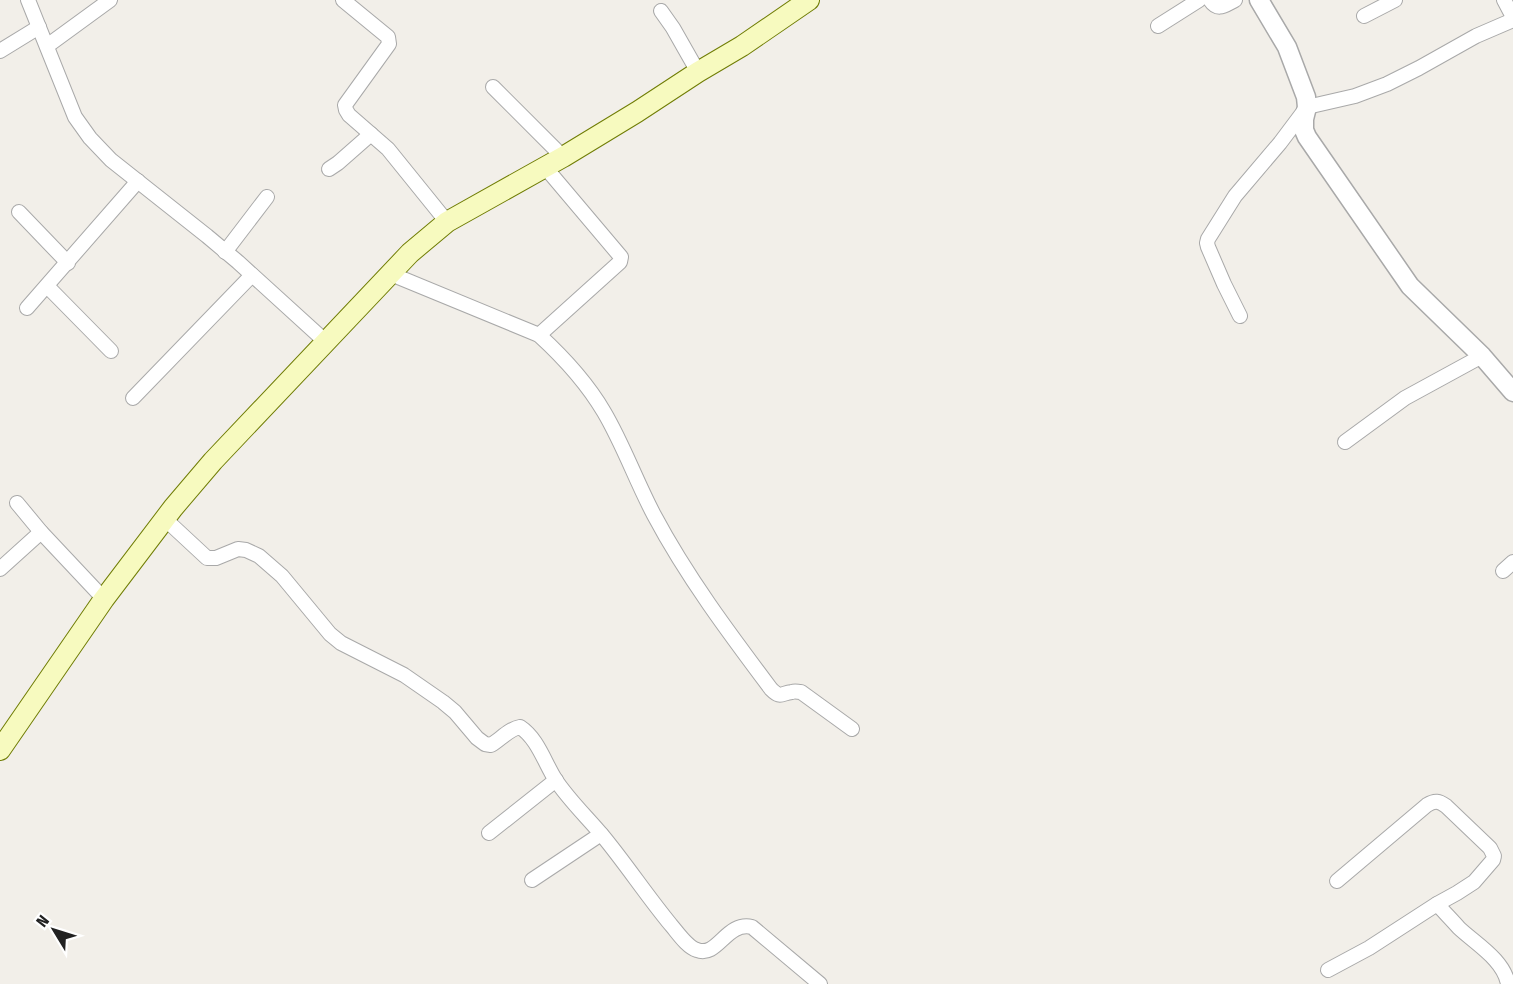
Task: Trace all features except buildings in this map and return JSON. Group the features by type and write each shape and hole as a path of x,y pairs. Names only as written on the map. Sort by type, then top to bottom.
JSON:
{"main road":[{"path":"0,750 104,599 165,519 213,461 410,253 447,222 563,157 742,46 796,4"}],"street":[{"path":"28,0 75,117 90,138 138,182 252,275 326,342"},
{"path":"47,46 110,0"},
{"path":"343,0 389,40 345,105 346,110 388,149 447,222"},
{"path":"1158,26 1198,0"},
{"path":"1210,0 1219,7 1235,0"},
{"path":"1259,0 1287,47 1306,97 1304,130 1307,137 1410,286 1482,356 1513,392"},
{"path":"1364,16 1395,0"},
{"path":"1240,316 1208,248 1208,239 1235,196 1307,107 1355,96 1387,84 1513,18 1504,0"},
{"path":"661,10 698,72"},
{"path":"0,51 39,27"},
{"path":"493,87 563,157"},
{"path":"329,169 370,134"},
{"path":"539,335 620,262 621,257 545,167"},
{"path":"27,308 138,182"},
{"path":"225,252 267,198"},
{"path":"19,212 68,263"},
{"path":"391,274 539,335 556,351 603,411 653,514 684,566 712,610 771,689 782,696 792,692 801,693 852,729"},
{"path":"133,398 252,275"},
{"path":"47,286 111,351"},
{"path":"1345,442 1405,398 1482,356"},
{"path":"17,503 104,599"},
{"path":"165,519 207,558 216,558 238,549 259,556 282,576 330,634 341,643 404,675 443,702 484,744 491,745 519,726 528,732 556,780 578,809 601,834 662,914 696,950 712,949 731,932 746,925 752,927 820,984"},
{"path":"0,569 41,532"},
{"path":"489,833 556,780"},
{"path":"1328,970 1368,948 1474,882 1494,856 1490,848 1446,806 1434,801 1337,881"},
{"path":"532,880 601,834"},
{"path":"1437,904 1501,967 1508,984"}]}
